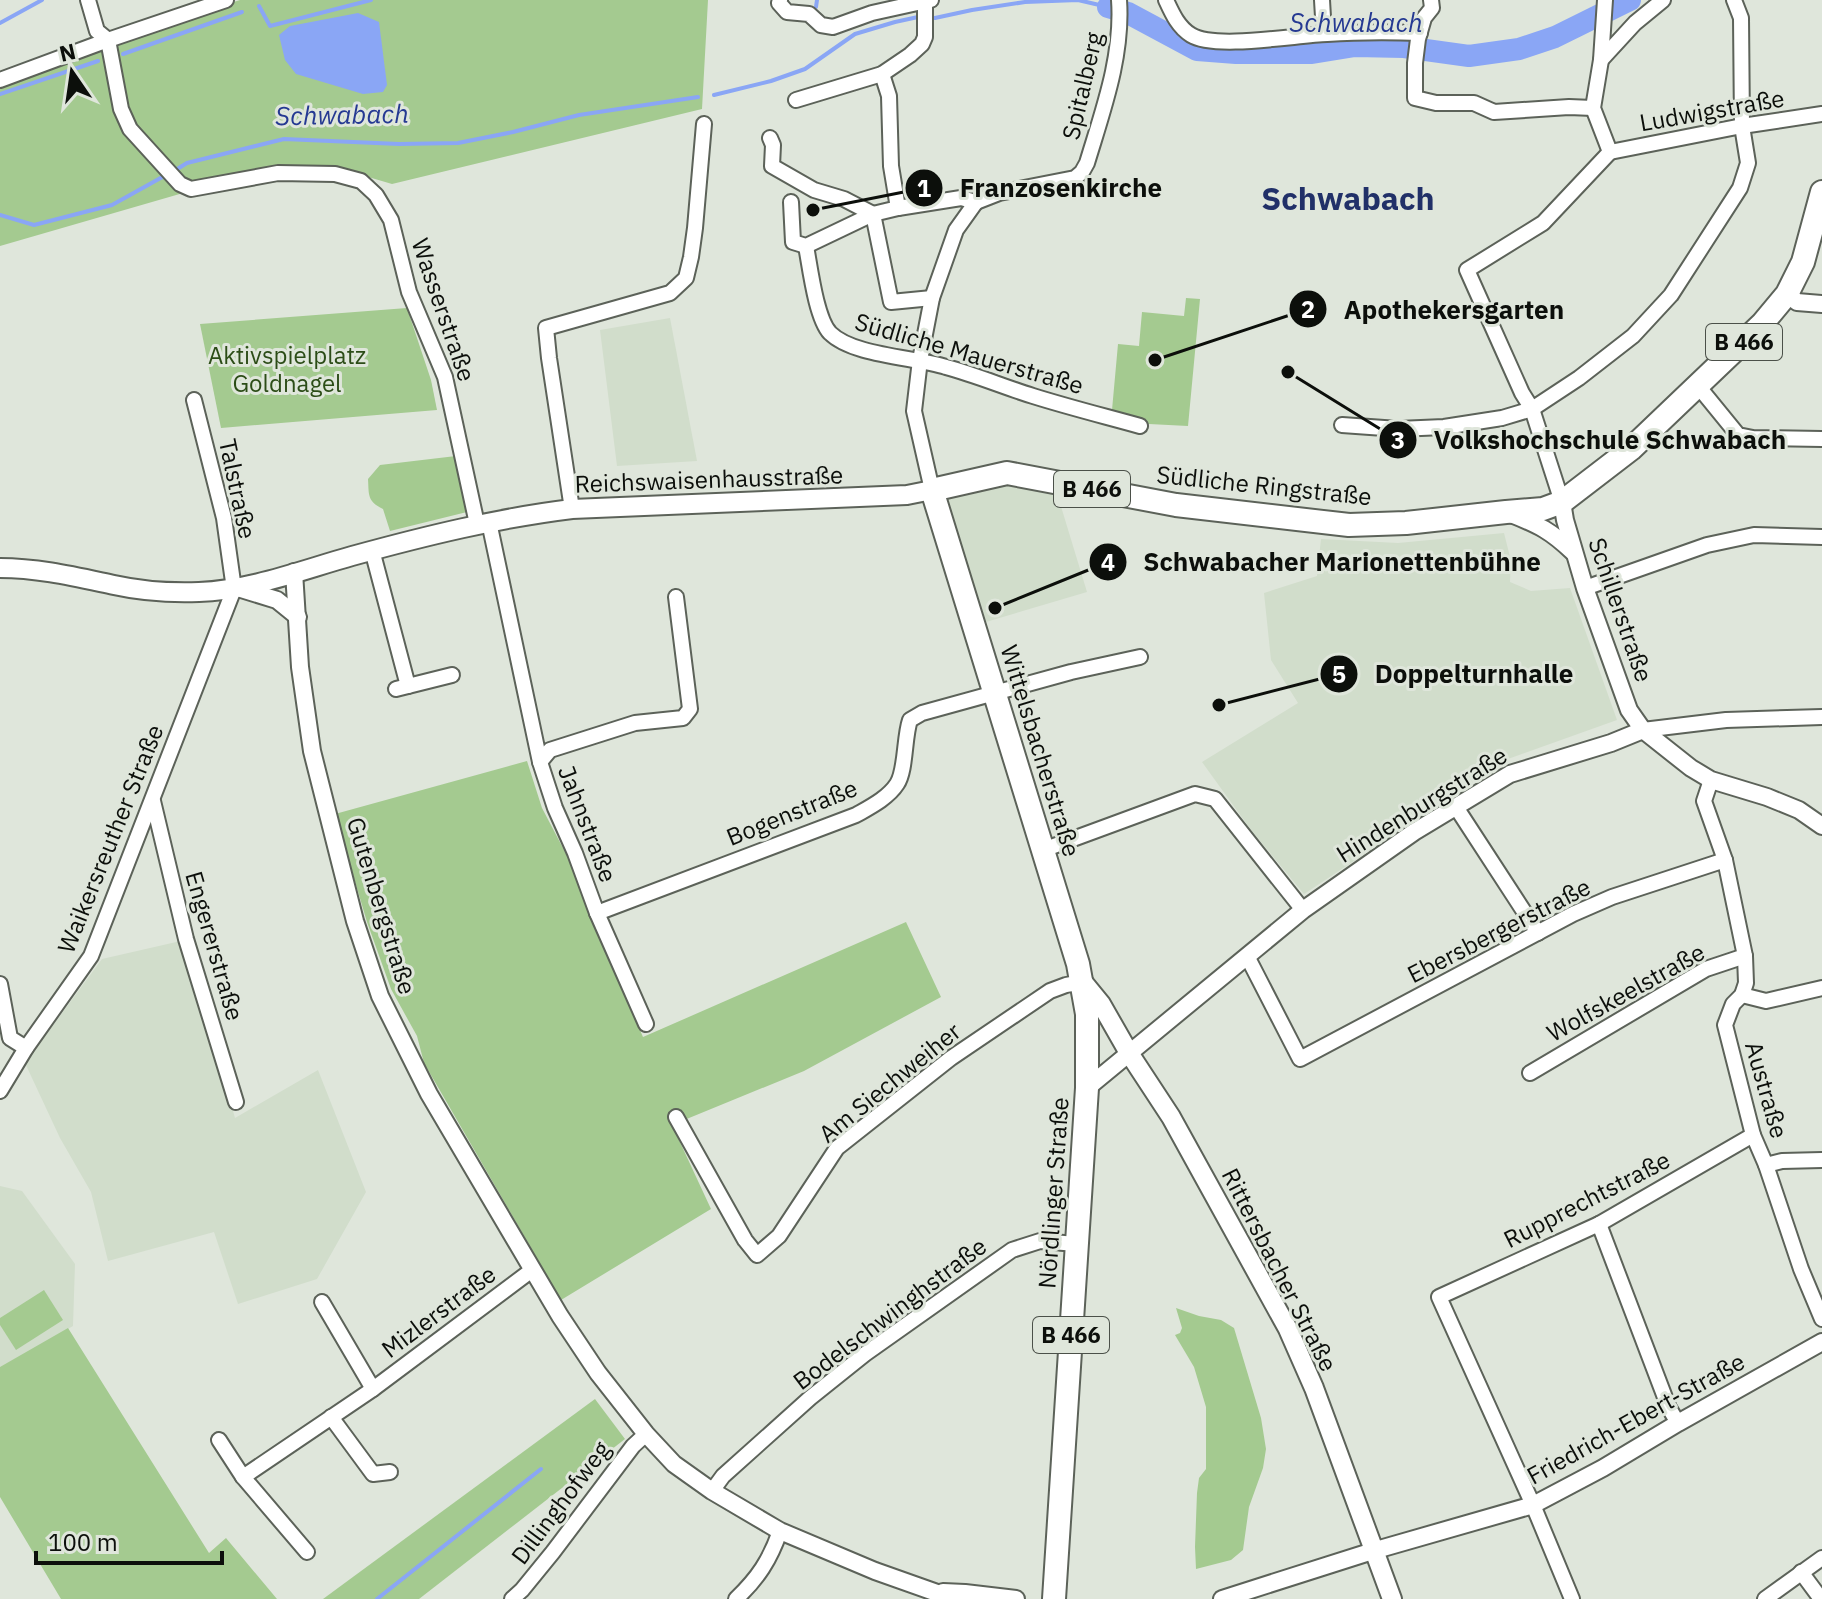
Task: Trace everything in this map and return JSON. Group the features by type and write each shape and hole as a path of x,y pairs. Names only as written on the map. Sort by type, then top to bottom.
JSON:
{"main road":[{"name":"Südliche Ringstraße","path":"932,490 1007,473 1176,505 1349,525 1406,523 1543,509 1562,502 1631,449 1762,324 1787,294 1803,262 1822,192"},
{"name":"Reichswaisenhausstraße","path":"0,568 73,575 117,586 197,592 236,588 483,523 572,509 893,496 932,490"},
{"name":"Wittelsbacherstraße","path":"932,490 1083,982"},
{"name":"Rittersbacher Straße","path":"1083,982 1101,1004 1171,1117 1288,1329 1314,1388 1392,1599"},
{"name":"Nördlinger Straße","path":"1054,1599 1087,1088 1087,1014 1083,982"}],"street":[{"name":"Wasserstraße","path":"88,0 97,31 108,40 121,109 130,129 180,184 191,189 278,173 335,174 361,181 376,195 391,220 409,292 445,377 483,523"},
{"path":"0,80 226,0"},
{"name":"Spitalberg","path":"976,202 999,193 1075,178 1082,172 1114,69 1120,20 1119,0"},
{"path":"1166,0 1176,21 1191,35 1208,41 1259,41 1380,32 1419,36"},
{"path":"1322,0 1324,34"},
{"path":"1431,0 1432,8 1424,18 1419,36 1415,98 1436,103 1474,103 1494,112 1593,108"},
{"path":"1562,502 1532,409 1467,270 1543,223 1610,152 1593,108 1602,53 1605,0"},
{"path":"1602,53 1663,0"},
{"path":"1342,425 1398,429 1444,427 1502,418 1532,409 1579,378 1633,336 1671,295 1740,188 1748,163 1742,126 1741,18 1734,0"},
{"path":"783,6 810,7 821,25 833,27 872,13 926,2 925,37 910,55 882,74 796,100"},
{"path":"882,74 889,96 891,166 898,208"},
{"name":"Ludwigstraße","path":"1610,152 1822,114"},
{"path":"572,509 546,328 670,293 686,278 693,242 704,124"},
{"path":"770,138 773,145 772,166 814,190 844,199 873,214"},
{"path":"806,246 873,214 961,198 976,202 956,230 932,298 920,360 914,411 932,490"},
{"name":"Südliche Mauerstraße","path":"791,202 793,242 806,246 823,325 833,336 852,346 947,367 1035,397 1140,426"},
{"path":"873,214 891,302 932,298"},
{"path":"1787,294 1797,302 1822,304"},
{"path":"1698,386 1738,435 1822,439"},
{"name":"Talstraße","path":"194,400 224,518 236,588"},
{"name":"Schillerstraße","path":"1562,502 1585,588 1629,710 1643,730"},
{"path":"1506,512 1554,534 1574,553"},
{"path":"483,523 540,762"},
{"path":"1585,588 1707,545 1754,535 1822,537"},
{"path":"372,550 402,688 452,675"},
{"name":"Gutenbergstraße","path":"294,572 300,667 312,751 355,921 380,996 429,1094 560,1316 598,1373 674,1464 712,1491 780,1531 875,1571 937,1592"},
{"path":"236,588 277,600 298,617"},
{"name":"Waikersreuther Straße","path":"0,1091 26,1048 91,956 236,588"},
{"name":"Jahnstraße","path":"646,1024 597,913 540,762 550,750 635,723 683,718 690,709 676,597"},
{"path":"996,693 1140,657"},
{"name":"Bogenstraße","path":"597,913 856,815 880,801 897,785 910,720 922,713 996,693"},
{"path":"1643,730 1726,720 1822,717"},
{"path":"1643,730 1711,780 1799,810 1822,826"},
{"name":"Hindenburgstraße","path":"1087,1088 1303,910 1414,832 1510,774 1643,730"},
{"name":"Austraße","path":"1711,780 1704,801 1725,860 1745,956 1746,983 1725,1025 1753,1135 1822,1319"},
{"path":"1043,850 1195,794 1215,799 1303,910"},
{"name":"Engererstraße","path":"153,801 186,939 236,1102"},
{"path":"1456,807 1538,933"},
{"name":"Ebersbergerstraße","path":"1247,956 1300,1059 1573,914 1612,897 1725,860"},
{"name":"Wolfskeelstraße","path":"1530,1073 1706,969 1745,956"},
{"name":"Am Siechweiher","path":"676,1117 745,1240 757,1255 779,1236 837,1148 951,1058 1050,991 1083,982"},
{"path":"0,984 2,1011 10,1038 26,1048"},
{"path":"1742,995 1766,1001 1822,988"},
{"name":"Rupprechtstraße","path":"1533,1505 1439,1297 1599,1224 1753,1135"},
{"path":"1766,1165 1782,1161 1822,1160"},
{"path":"1599,1224 1669,1408 1678,1423"},
{"name":"Bodelschwinghstraße","path":"712,1491 723,1476 810,1398 1012,1250 1040,1241 1076,1244"},
{"name":"Mizlerstraße","path":"243,1477 373,1389 532,1270"},
{"name":"Mizlerstraße","path":"322,1302 373,1389"},
{"name":"Friedrich-Ebert-Straße","path":"1222,1599 1533,1505 1822,1342"},
{"path":"331,1417 373,1474 390,1472"},
{"name":"Dillinghofweg","path":"520,1596 633,1446 646,1434"},
{"path":"219,1440 243,1477 307,1552"},
{"path":"1533,1505 1572,1599"},
{"path":"736,1599 754,1581 772,1552 780,1531"},
{"path":"1765,1599 1822,1558"},
{"path":"1801,1572 1821,1599"},
{"path":"937,1592 954,1599"},
{"path":"937,1592 1016,1599"}],"shaded area":[{"path":"670,318 697,461 617,466 600,330"},
{"path":"1006,482 1056,490 1087,592 986,622 947,499"},
{"path":"1504,533 1511,561 1510,582 1531,591 1570,588 1617,720 1508,759 1304,894 1251,830 1202,762 1298,703 1271,660 1264,593 1317,576 1321,539 1398,543"},
{"path":"185,940 235,1118 318,1070 366,1192 317,1279 238,1304 214,1232 108,1261 91,1192 60,1138 25,1063 102,959"},
{"path":"0,1186 22,1191 75,1264 73,1326 0,1368"}],"green space":[{"path":"240,0 708,0 702,109 392,184 331,166 190,191 0,246 0,76"},
{"path":"1186,298 1200,299 1188,426 1116,418 1112,410 1118,344 1139,346 1142,312 1184,316"},
{"name":"Aktivspielplatz Goldnagel","path":"407,308 431,380 437,410 221,428 200,324"},
{"path":"456,456 467,512 390,531 383,509 371,500 369,493 368,479 380,465"},
{"path":"527,761 542,808 574,869 643,1037 906,922 941,997 804,1071 672,1125 711,1209 561,1300 424,1063 417,1036 391,989 367,922 335,814"},
{"path":"44,1290 63,1320 16,1350 0,1325 0,1318"},
{"path":"1176,1308 1221,1320 1234,1328 1261,1418 1266,1449 1263,1468 1249,1507 1243,1550 1231,1560 1196,1569 1197,1493 1199,1478 1206,1469 1206,1407 1194,1367 1175,1335 1182,1328"},
{"path":"68,1328 209,1553 226,1538 277,1599 61,1599 0,1497 0,1367"},
{"path":"595,1399 625,1439 419,1599 323,1599"}],"water":[{"path":"358,13 379,22 387,85 383,92 363,94 296,74 285,60 279,35 290,26"}],"waterway":[{"path":"0,23 42,0"},
{"path":"259,6 270,26 371,0"},
{"path":"816,7 817,0"},
{"name":"Schwabach","path":"714,95 805,69 855,34 895,22 1025,2 1078,0 1108,7"},
{"name":"Schwabach","path":"1108,7 1128,13 1197,50 1312,53 1355,46 1404,47 1469,56 1519,49 1555,37 1630,0"},
{"path":"123,54 242,12"},
{"path":"0,94 98,61"},
{"name":"Schwabach","path":"174,171 187,163 284,139 458,143 579,115 698,97"},
{"name":"Schwabach","path":"0,215 34,225 112,205 166,175"},
{"path":"377,1599 541,1469"}],"place":[{"name":"Franzosenkirche","path":"813,210"},
{"name":"Apothekersgarten","path":"1155,360"},
{"name":"Volkshochschule Schwabach","path":"1288,372"},
{"name":"Schwabacher Marionettenbühne","path":"995,608"},
{"name":"Doppelturnhalle","path":"1219,705"}],"district":[{"name":"Schwabach","path":"1348,199"}]}
